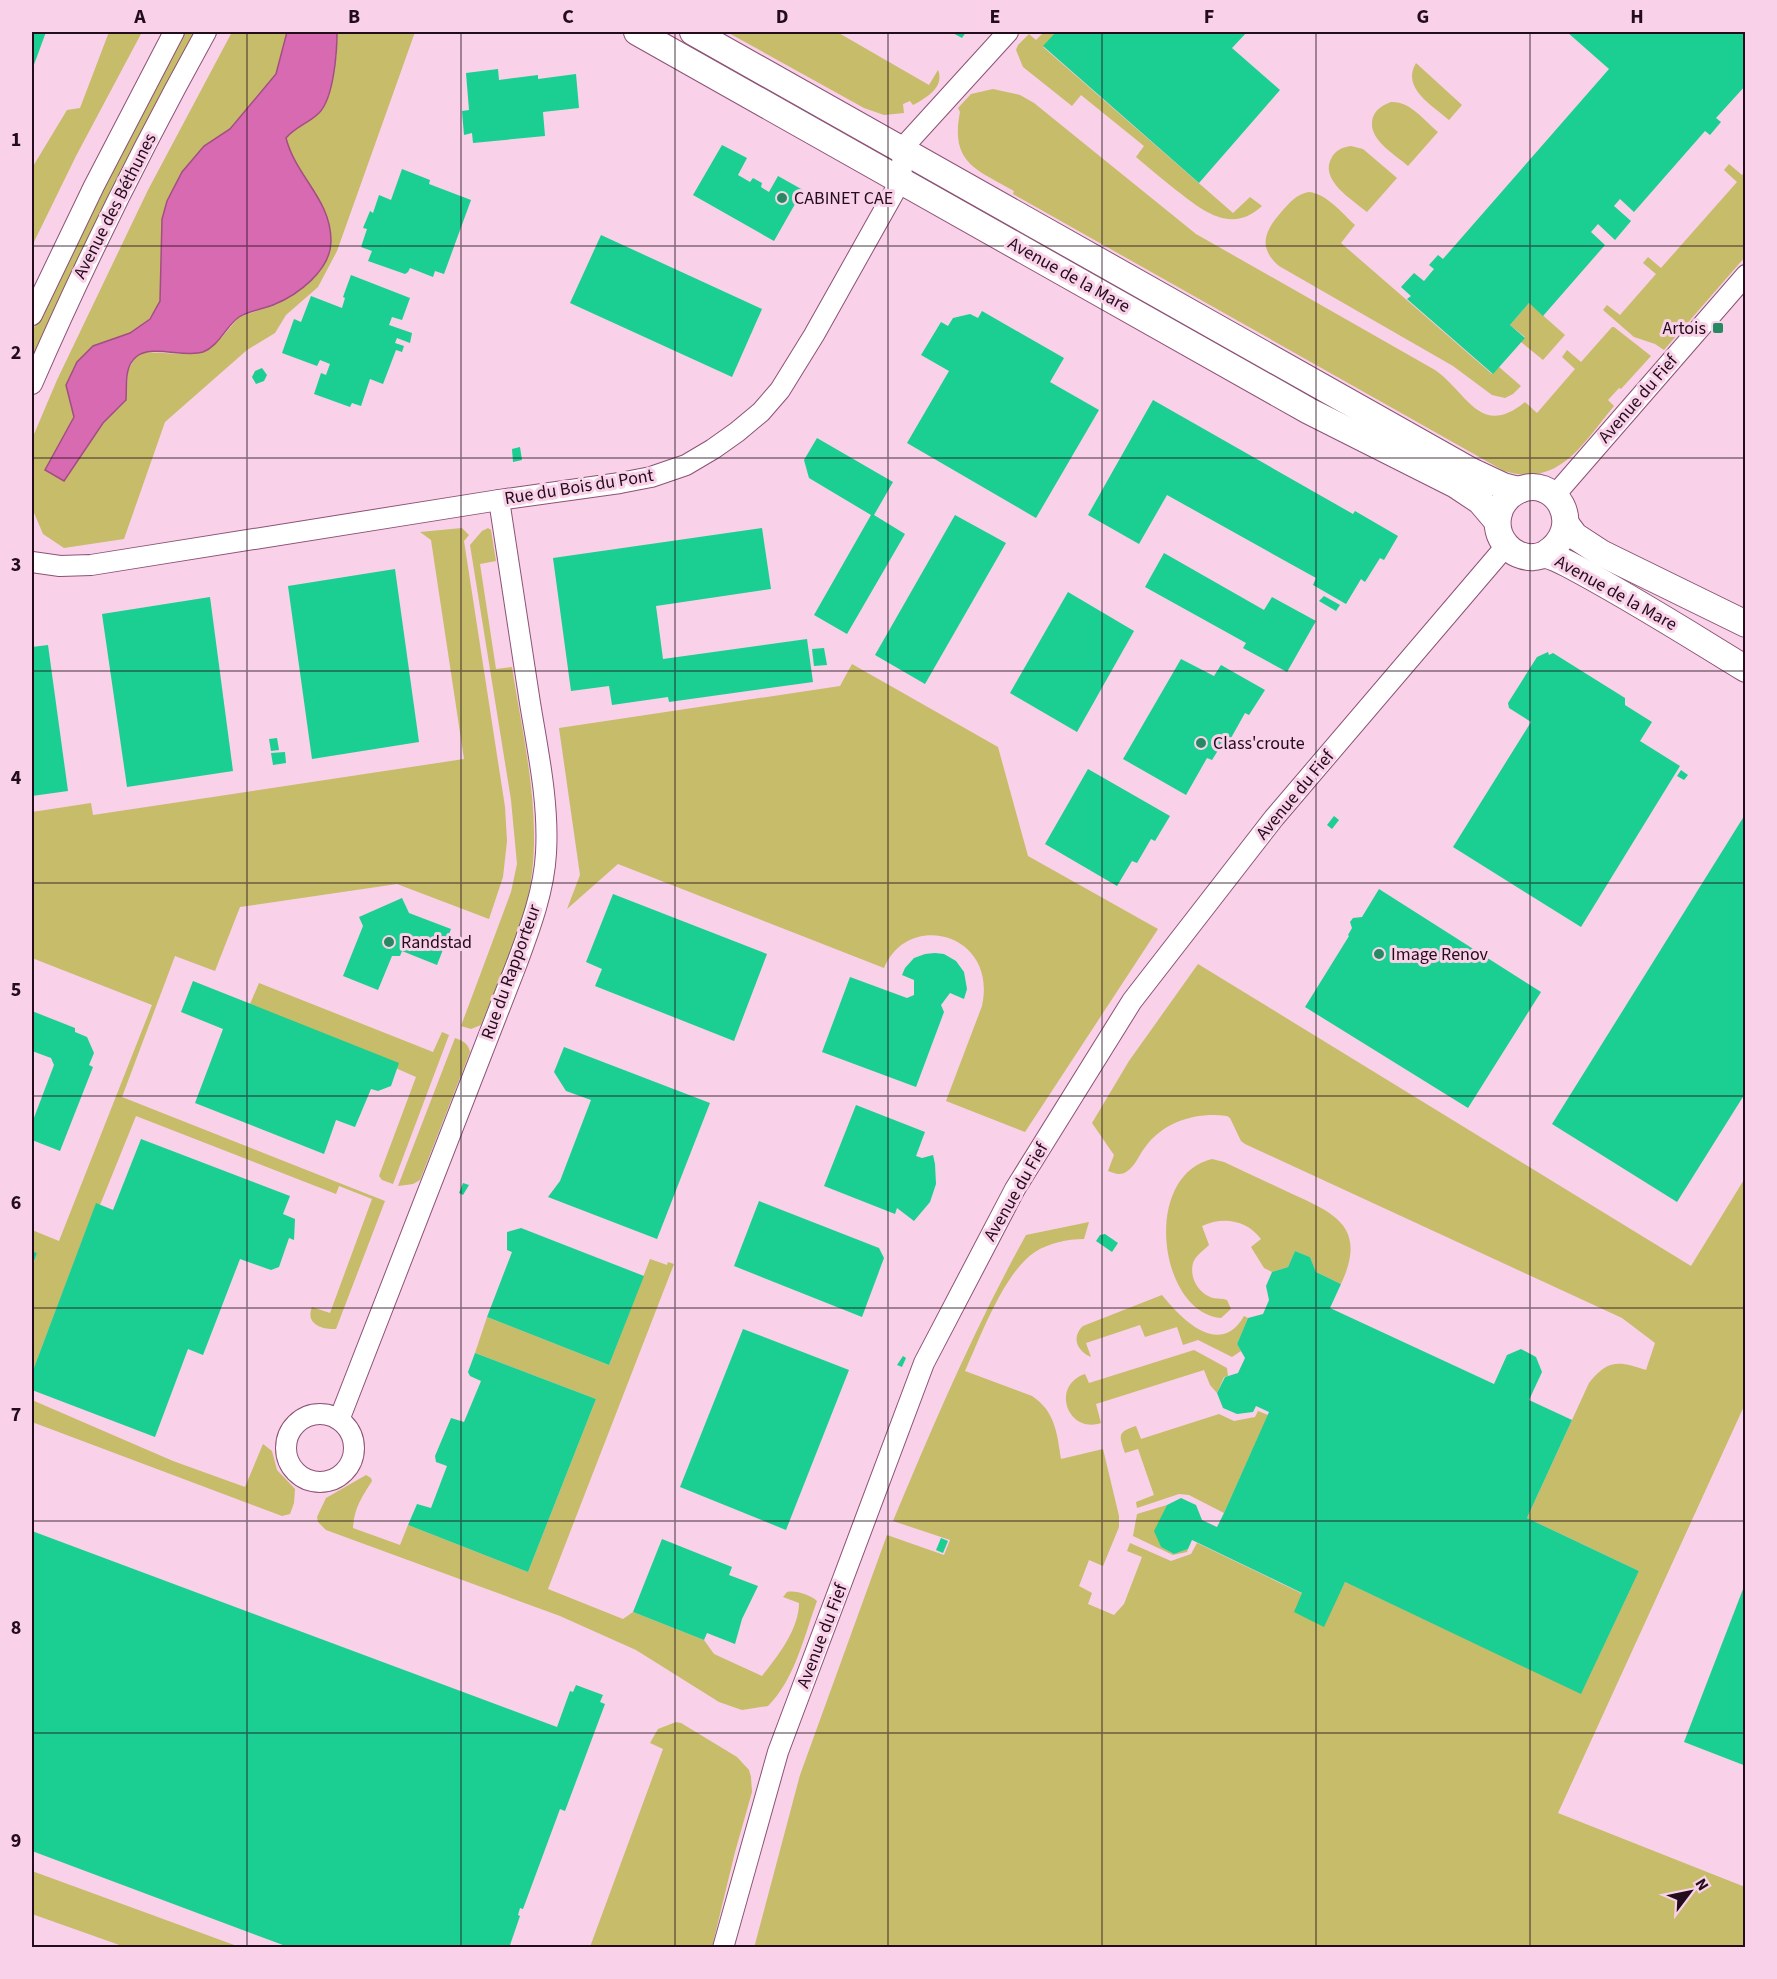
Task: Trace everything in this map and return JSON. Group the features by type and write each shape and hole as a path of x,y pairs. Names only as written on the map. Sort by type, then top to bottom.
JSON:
{"street":[{"name":"Avenue des Béthunes","path":"32,315 94,186 174,32"},
{"name":"Avenue des Béthunes","path":"32,384 68,301 127,180 206,32"},
{"name":"Avenue de la Mare","path":"637,32 1309,411 1456,485 1480,501 1497,521 1498,530 1506,546 1524,556 1535,557 1545,554 1567,564 1645,607 1746,669"},
{"name":"Avenue de la Mare","path":"693,32 1472,471 1503,486 1519,490 1533,488 1554,496"},
{"path":"903,150 1008,32"},
{"name":"Rue du Bois du Pont","path":"32,562 60,566 91,565 651,477 686,465 738,432 780,390 814,335 901,180 903,150"},
{"name":"Avenue du Fief","path":"1554,496 1746,275"},
{"path":"1497,521 1503,502 1519,490"},
{"path":"1545,554 1560,542 1566,524 1563,508 1554,496"},
{"name":"Rue du Rapporteur","path":"339,1420 517,963 533,920 543,878 546,823 541,775 499,500"},
{"name":"Avenue de la Mare","path":"1566,524 1575,536 1600,553 1746,624"},
{"name":"Avenue du Fief","path":"723,1947 778,1752 924,1362 1015,1189 1132,1001 1274,818 1506,546"}],"shaded area":[{"path":"109,32 142,32 76,156 32,246 32,168 67,110 80,108"},
{"path":"183,32 198,32 32,365 32,332 67,256"},
{"path":"232,32 287,32 276,74 230,129 204,146 167,200 162,219 160,302 149,319 130,333 93,346 66,385 74,417 45,470 64,480 103,423 126,400 128,370 135,358 144,352 182,354 222,337 239,317 277,304 296,292 315,192 295,165 286,138 291,132 308,122 332,82 337,53 337,32 415,32 337,251 318,287 286,315 275,333 247,350 165,422 124,539 64,548 43,534 32,508 32,439 57,380 148,190"},
{"path":"287,32 337,32 334,74 324,106 319,113 286,138 297,165 325,213 331,241 330,252 319,271 302,288 283,301 239,317 209,349 195,353 159,351 142,353 136,357 128,371 126,400 103,423 64,481 45,470 74,417 66,385 77,362 93,346 130,333 150,319 160,301 162,219 167,201 182,172 204,146 230,129 276,74"},
{"path":"727,32 837,32 929,85 938,70 939,82 937,87 923,99 913,105 910,101 903,104 904,113 884,115 864,108"},
{"path":"1044,32 1056,32 1043,47 1233,213 1250,197 1262,206 1239,219 1228,219 1206,211 1171,186 1136,157 1144,146 1081,95 1072,106 1023,67 1016,50 1018,45 1029,34 1036,40"},
{"path":"1416,63 1462,105 1449,120 1427,102 1415,88 1412,72"},
{"path":"993,89 1020,95 1034,103 1196,234 1435,370 1475,408 1485,414 1496,416 1510,412 1525,402 1537,413 1575,369 1562,357 1567,350 1581,362 1612,327 1651,356 1608,400 1614,406 1568,459 1555,468 1540,473 1524,475 1504,471 1013,194 1014,191 978,170 963,154 959,143 960,112 958,108 971,94"},
{"path":"1391,102 1411,108 1438,132 1408,166 1383,145 1372,125 1374,114"},
{"path":"1351,146 1363,149 1397,178 1367,212 1339,189 1330,174 1329,165 1332,157 1340,149"},
{"path":"1729,164 1742,175 1745,172 1745,257 1664,350 1655,344 1634,337 1603,310 1607,305 1620,315 1656,274 1643,263 1648,257 1661,268 1737,182 1724,170"},
{"path":"1309,192 1328,200 1355,225 1341,243 1492,374 1499,367 1521,386 1505,398 1492,395 1453,366 1279,266 1272,259 1266,245 1268,231 1292,201 1301,194"},
{"path":"1529,303 1565,335 1543,360 1521,342 1525,337 1510,325"},
{"path":"462,528 469,535 464,541 505,807 507,841 503,877 489,919 397,884 240,907 215,971 175,956 122,1097 385,1201 336,1329 316,1325 310,1313 312,1307 330,1313 372,1199 339,1186 336,1194 136,1116 100,1205 96,1204 32,1373 32,1268 37,1253 32,1251 32,1230 59,1241 152,1005 32,958 32,812 91,803 93,815 464,759 431,540 420,532"},
{"path":"488,528 491,530 496,561 480,564 496,669 512,667 531,786 534,846 532,876 517,936 481,1025 471,1029 461,1026 511,892 517,864 511,800 470,545 482,531"},
{"path":"852,664 998,747 1028,856 1158,929 1025,1132 946,1101 982,1006 983,981 977,961 964,947 948,938 930,935 912,939 896,950 884,968 618,864 567,909 580,875 559,728 840,686"},
{"path":"1198,964 1691,1266 1745,1178 1745,1404 1558,1813 1745,1887 1745,1947 754,1948 800,1775 887,1535 944,1555 950,1540 893,1521 972,1340 1026,1235 1089,1222 1084,1239 1065,1241 1040,1249 1013,1274 994,1307 965,1371 1032,1396 1040,1402 1054,1423 1061,1459 1103,1449 1119,1516 1119,1527 1103,1566 1089,1560 1079,1586 1092,1593 1088,1604 1114,1615 1124,1604 1142,1557 1127,1551 1130,1543 1171,1561 1191,1554 1197,1543 1332,1608 1345,1582 1581,1693 1639,1571 1527,1518 1589,1383 1602,1370 1614,1364 1646,1370 1655,1343 1622,1318 1245,1144 1227,1116 1204,1115 1172,1124 1154,1137 1126,1172 1119,1174 1108,1171 1114,1155 1092,1123 1129,1061"},
{"path":"259,983 433,1052 442,1032 449,1035 393,1184 382,1180 379,1176 416,1077 250,1004"},
{"path":"455,1038 465,1043 470,1052 420,1180 413,1184 398,1186"},
{"path":"1212,1159 1224,1162 1319,1207 1342,1224 1351,1248 1341,1284 1316,1272 1310,1257 1295,1251 1288,1267 1272,1272 1264,1268 1251,1247 1261,1239 1242,1224 1218,1221 1202,1226 1209,1245 1194,1260 1192,1274 1196,1285 1203,1293 1213,1298 1227,1300 1231,1309 1221,1318 1200,1310 1183,1293 1172,1270 1167,1243 1167,1215 1175,1190 1189,1171"},
{"path":"650,1259 667,1265 668,1262 674,1264 548,1589 623,1619 633,1612 704,1640 714,1654 762,1676 792,1632 798,1613 799,1603 783,1597 787,1592 799,1592 811,1597 817,1601 798,1656 785,1683 768,1706 742,1710 719,1702 636,1650 560,1616 326,1530 318,1522 317,1517 326,1498 366,1475 372,1481 357,1509 353,1528 400,1545 408,1525 528,1572 596,1399 475,1353 487,1317 609,1365"},
{"path":"1162,1295 1180,1315 1201,1331 1224,1334 1234,1328 1244,1316 1248,1318 1237,1344 1241,1351 1232,1357 1198,1340 1183,1345 1177,1327 1145,1337 1140,1325 1086,1343 1091,1357 1079,1347 1077,1335 1083,1326"},
{"path":"1194,1350 1227,1368 1228,1376 1224,1377 1217,1393 1210,1385 1204,1370 1096,1404 1101,1423 1089,1425 1080,1422 1072,1415 1068,1407 1066,1398 1068,1388 1074,1380 1085,1374 1089,1383"},
{"path":"32,1400 173,1461 245,1487 263,1444 272,1451 277,1470 295,1489 290,1514 282,1516 32,1422"},
{"path":"1258,1411 1268,1415 1224,1513 1189,1495 1179,1494 1137,1508 1136,1502 1154,1495 1138,1449 1125,1453 1121,1435 1125,1430 1136,1426 1141,1439 1219,1414 1234,1421 1255,1417"},
{"path":"1167,1505 1155,1531 1161,1547 1174,1554 1188,1549 1187,1552 1173,1555 1133,1536 1137,1514"},
{"path":"676,1722 737,1757 749,1770 751,1777 752,1792 712,1947 590,1947 663,1749 650,1743 658,1729"},
{"path":"32,1871 240,1947 125,1947 32,1914"}],"building":[{"path":"32,32 46,32 32,70"},
{"path":"951,32 966,32 962,38"},
{"path":"1056,32 1247,32 1232,48 1280,90 1199,183 1043,46"},
{"path":"1567,32 1746,32 1746,85 1716,118 1721,122 1710,135 1705,131 1634,212 1620,199 1614,206 1631,221 1615,240 1598,224 1591,232 1605,245 1543,316 1529,303 1510,325 1525,338 1493,374 1407,299 1411,296 1401,287 1414,273 1424,281 1434,269 1429,265 1438,255 1443,259 1609,69"},
{"path":"498,69 499,80 538,75 538,79 576,74 579,108 543,112 545,136 473,143 472,133 464,135 462,111 469,110 466,73"},
{"path":"722,145 747,158 738,175 750,182 753,178 762,183 761,187 769,192 778,176 803,190 774,241 693,195"},
{"path":"402,169 430,180 429,184 471,200 444,274 435,271 433,277 410,268 405,274 368,261 372,251 361,247 367,229 363,228 370,211 373,213 379,195 391,200"},
{"path":"601,235 762,309 732,377 570,303"},
{"path":"351,275 410,298 402,320 392,317 389,325 412,333 410,343 397,338 395,343 404,346 402,352 396,350 383,384 370,379 361,406 352,403 350,407 314,394 321,373 326,375 330,364 320,360 317,366 282,353 294,319 301,322 311,296 342,308 345,298 343,297"},
{"path":"982,311 1064,358 1050,382 1099,410 1036,518 907,443 949,371 921,355 941,322 948,326 953,318 970,314 978,318"},
{"path":"262,368 267,375 264,381 256,384 252,377 255,371"},
{"path":"1153,400 1353,514 1355,511 1398,536 1384,560 1380,558 1365,582 1361,579 1346,604 1313,585 1316,578 1167,495 1139,544 1088,515"},
{"path":"817,438 893,482 874,515 905,534 847,634 814,615 871,515 809,478 804,460"},
{"path":"520,447 522,460 513,462 512,449"},
{"path":"955,515 1006,543 925,684 875,655"},
{"path":"762,528 771,589 656,606 663,659 807,639 813,682 669,702 668,697 612,705 609,686 571,691 553,558"},
{"path":"1164,553 1264,610 1272,597 1316,621 1287,672 1243,648 1246,643 1145,587"},
{"path":"395,569 419,742 312,759 288,586"},
{"path":"1068,592 1134,631 1077,732 1010,693"},
{"path":"1324,596 1340,605 1336,611 1319,601"},
{"path":"210,597 233,771 127,787 102,614"},
{"path":"48,645 68,791 32,796 32,647"},
{"path":"824,648 827,665 814,666 812,649"},
{"path":"1548,652 1549,655 1553,653 1625,698 1625,705 1652,722 1640,741 1680,766 1581,927 1453,847 1531,722 1509,708 1508,703 1537,657"},
{"path":"1181,659 1214,676 1221,665 1265,690 1249,715 1245,713 1231,738 1227,736 1212,760 1207,758 1186,795 1123,759"},
{"path":"277,738 279,750 271,751 269,739"},
{"path":"285,752 286,763 273,765 271,753"},
{"path":"1088,769 1170,816 1155,841 1151,839 1137,863 1132,861 1117,886 1045,844"},
{"path":"1681,770 1688,775 1684,780 1677,776"},
{"path":"1746,813 1746,1092 1677,1202 1552,1124"},
{"path":"1334,816 1339,820 1332,829 1327,825"},
{"path":"1379,889 1541,992 1468,1108 1305,1007 1349,936 1352,928 1350,922 1353,918 1362,917"},
{"path":"613,894 767,954 734,1041 595,986 602,969 586,962"},
{"path":"402,898 409,913 451,929 437,965 402,951 400,956 392,956 378,990 343,976 363,926 359,917"},
{"path":"935,953 944,954 956,961 964,972 967,989 964,999 950,993 941,1005 944,1012 916,1087 822,1052 850,977 907,998 914,995 914,980 902,975 905,968 914,958"},
{"path":"193,981 399,1063 391,1086 378,1091 371,1089 355,1127 336,1120 324,1154 195,1103 223,1029 181,1012"},
{"path":"32,1011 75,1028 75,1032 87,1037 94,1053 89,1065 93,1067 60,1151 32,1140 32,1123 54,1065 51,1058 32,1051"},
{"path":"564,1047 710,1103 657,1239 548,1197 560,1181 591,1100 566,1091 554,1072"},
{"path":"856,1105 925,1132 916,1156 922,1158 933,1155 936,1184 930,1202 914,1221 897,1208 895,1214 824,1186"},
{"path":"141,1139 290,1196 283,1214 295,1219 294,1240 289,1238 279,1267 271,1270 240,1259 203,1355 188,1349 155,1437 32,1390 32,1373 96,1203 113,1210"},
{"path":"463,1183 469,1185 463,1195 459,1193"},
{"path":"759,1201 879,1248 884,1258 862,1317 734,1266"},
{"path":"521,1228 644,1276 609,1365 487,1317 512,1252 507,1250 507,1232"},
{"path":"1105,1234 1118,1243 1112,1252 1096,1241 1100,1235"},
{"path":"32,1251 37,1253 32,1267"},
{"path":"1295,1251 1310,1257 1316,1272 1341,1284 1330,1308 1494,1384 1507,1355 1521,1349 1536,1357 1542,1372 1529,1400 1572,1420 1527,1518 1639,1571 1581,1694 1345,1582 1324,1627 1294,1612 1302,1593 1192,1540 1188,1549 1174,1554 1161,1547 1154,1531 1167,1505 1181,1498 1196,1505 1202,1520 1217,1527 1224,1513 1269,1412 1256,1406 1253,1412 1237,1414 1223,1408 1217,1393 1225,1377 1238,1373 1245,1358 1237,1344 1248,1318 1263,1314 1269,1300 1266,1286 1272,1272 1288,1267"},
{"path":"743,1329 849,1370 786,1530 680,1487"},
{"path":"475,1353 596,1399 528,1572 408,1525 417,1504 431,1508 447,1466 436,1462 435,1456 451,1418 464,1422 481,1381 470,1376 468,1372"},
{"path":"903,1356 906,1358 902,1367 897,1365"},
{"path":"32,1531 557,1727 570,1691 573,1692 576,1685 603,1695 600,1702 605,1704 565,1811 560,1809 523,1909 520,1908 518,1915 520,1916 509,1948 291,1948 32,1851"},
{"path":"941,1538 948,1541 943,1553 936,1550"},
{"path":"662,1539 732,1567 729,1575 758,1586 742,1619 735,1644 707,1633 704,1640 633,1612"},
{"path":"1746,1584 1746,1766 1684,1742"}],"place":[{"name":"CABINET CAE","path":"782,198"},
{"name":"Artois","path":"1718,328"},
{"name":"Class'croute","path":"1201,743"},
{"name":"Randstad","path":"389,942"},
{"name":"Image Renov","path":"1379,954"}]}
